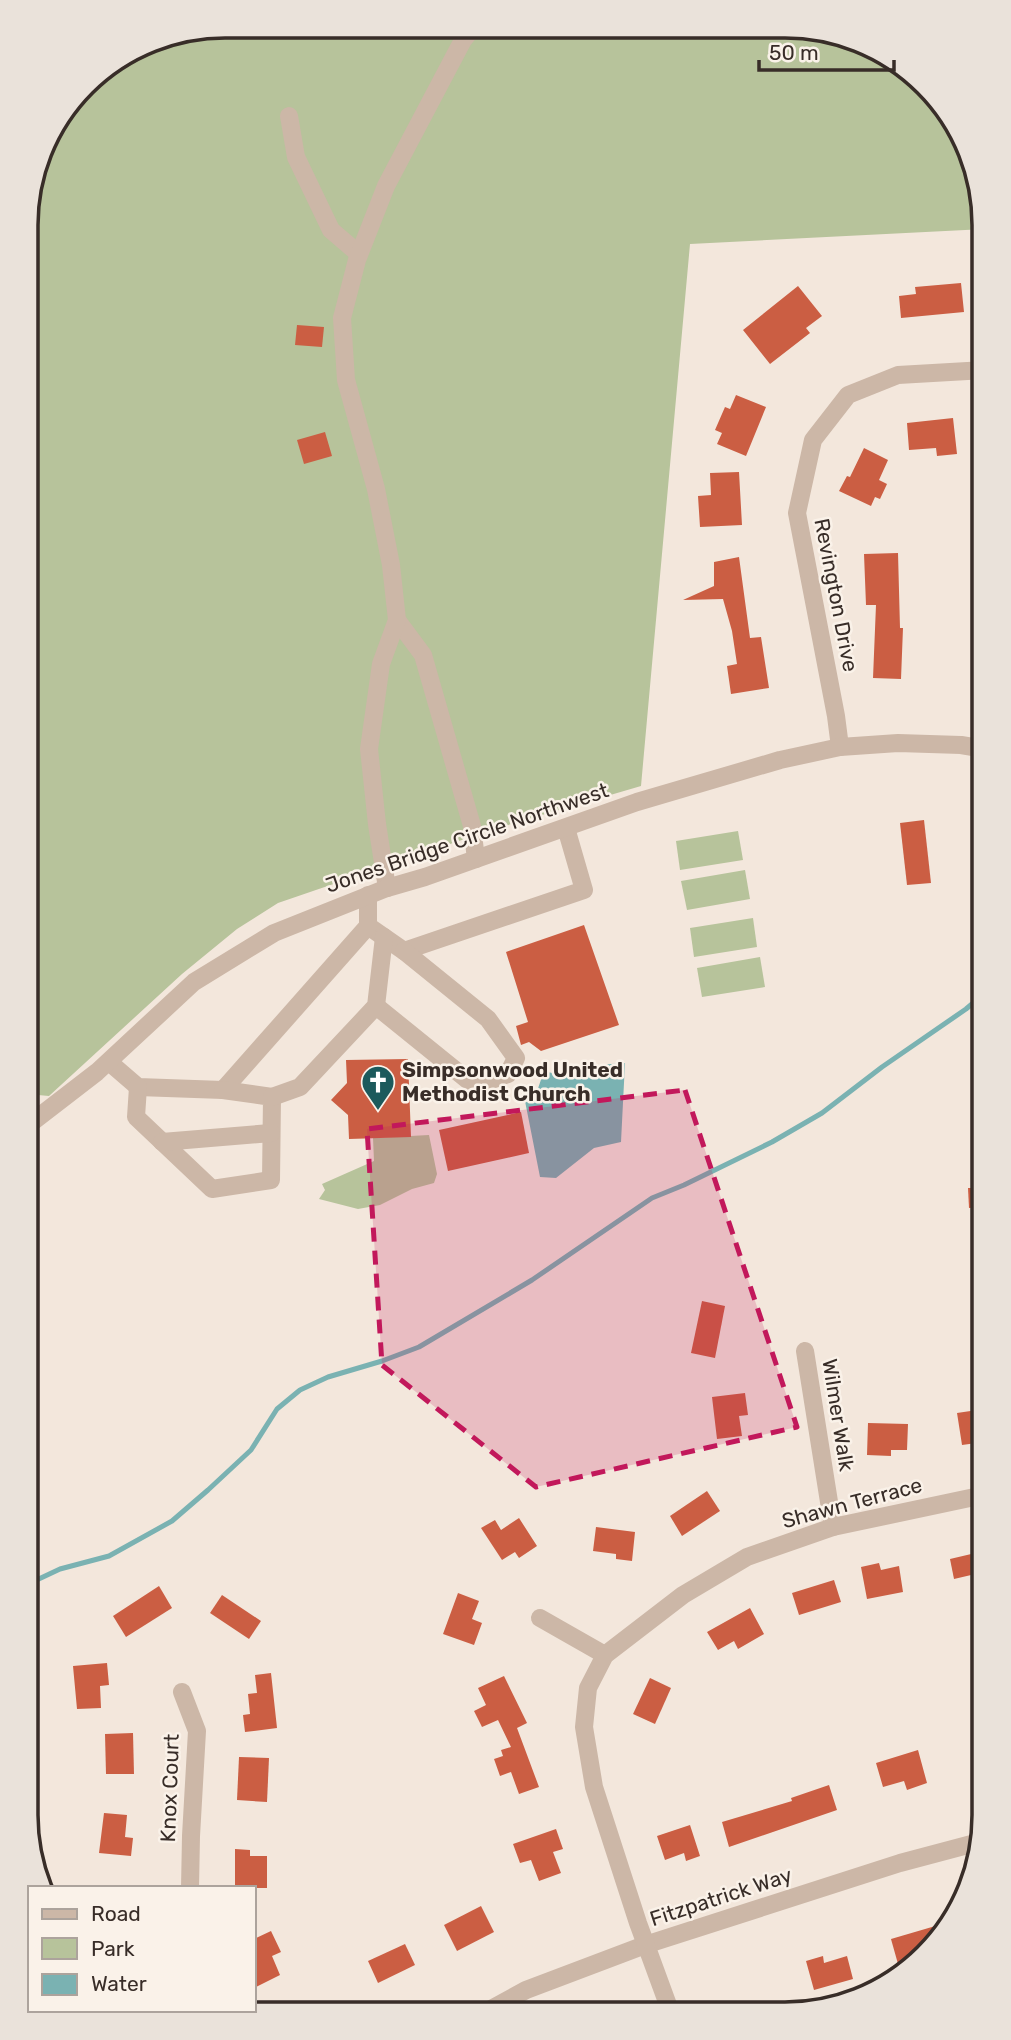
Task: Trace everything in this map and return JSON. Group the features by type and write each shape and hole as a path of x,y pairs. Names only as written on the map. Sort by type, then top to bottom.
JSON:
{"street":[{"path":"387,888 369,750 381,664 397,620 391,565 376,488 346,380 342,318 359,254 386,186 465,38"},
{"path":"289,116 296,157 331,230 359,254"},
{"name":"Revington Drive","path":"839,747 836,716 797,513 813,440 848,395 898,375 972,371"},
{"path":"397,620 423,655 472,827 476,859"},
{"name":"Jones Bridge Circle Northwest","path":"38,1117 109,1062 194,982 274,933 368,895 650,798 780,761 839,747 898,743 972,747"},
{"path":"404,951 584,890 566,828"},
{"path":"223,1090 368,926 368,895"},
{"path":"368,926 404,951 488,1019 516,1058 509,1074 475,1086 376,1006"},
{"path":"109,1062 138,1087 223,1090 272,1097 300,1087 376,1006 384,937"},
{"path":"138,1087 136,1117 212,1189 271,1180 272,1097"},
{"path":"162,1142 271,1133"},
{"name":"Wilmer Walk","path":"805,1351 834,1527"},
{"name":"Shawn Terrace","path":"667,2002 645,1945 594,1787 584,1727 588,1688 605,1655 683,1595 747,1557 834,1527 972,1498"},
{"path":"540,1618 605,1655"},
{"name":"Knox Court","path":"182,1692 197,1731 190,1886"},
{"name":"Fitzpatrick Way","path":"504,2002 526,1990 645,1945 900,1863 970,1844"}],"highlighted area":[{"path":"685,1090 797,1427 536,1487 382,1365 367,1129"}],"green space":[{"path":"225,38 786,38 846,48 889,70 909,85 941,122 963,165 971,201 972,230 690,244 641,786 488,831 278,903 237,929 182,974 49,1096 38,1095 39,213 45,177 53,154 64,132 85,102 102,85 143,58 177,45"},
{"path":"738,831 743,860 680,870 676,841"},
{"path":"745,870 750,899 687,910 681,881"},
{"path":"753,918 757,947 694,957 690,928"},
{"path":"760,957 765,987 702,997 697,968"},
{"path":"429,1135 437,1174 434,1183 412,1189 380,1205 358,1209 319,1199 325,1190 322,1184 374,1161 373,1138"}],"water":[{"path":"625,1063 621,1142 594,1148 556,1178 540,1177 525,1101 534,1100 544,1071 560,1075 598,1065"}],"building":[{"path":"961,283 964,312 901,318 899,296 916,294 915,287"},
{"path":"798,286 822,316 806,328 810,333 770,364 743,330"},
{"path":"297,325 324,327 322,347 295,345"},
{"path":"736,395 766,407 746,456 717,444 722,433 715,430 725,407 730,409"},
{"path":"953,418 957,454 937,456 936,448 909,450 907,423"},
{"path":"325,432 332,456 304,464 297,440"},
{"path":"864,448 888,460 879,480 887,484 880,499 875,497 871,506 839,491 847,476 850,477"},
{"path":"739,472 742,525 700,527 698,496 711,495 710,473"},
{"path":"898,553 900,628 903,628 901,679 873,678 876,605 866,605 864,554"},
{"path":"739,557 750,638 761,637 769,688 731,694 727,666 737,664 723,599 683,600 714,586 714,562"},
{"path":"924,820 931,883 907,885 900,823"},
{"path":"584,925 619,1025 541,1051 529,1042 521,1045 516,1026 528,1022 506,952"},
{"path":"408,1059 411,1137 349,1139 348,1115 331,1100 347,1083 346,1060"},
{"path":"521,1112 529,1153 448,1171 439,1130"},
{"path":"968,1188 972,1188 972,1208 969,1208"},
{"path":"702,1301 725,1306 715,1358 691,1353"},
{"path":"745,1393 748,1415 739,1416 742,1436 717,1439 712,1397"},
{"path":"972,1411 972,1444 962,1445 957,1413"},
{"path":"868,1423 908,1424 907,1450 891,1450 891,1456 867,1455"},
{"path":"707,1491 720,1511 682,1536 670,1516"},
{"path":"519,1518 537,1546 519,1558 515,1552 502,1560 481,1528 495,1520 501,1530"},
{"path":"596,1527 635,1532 632,1561 616,1559 616,1554 593,1551"},
{"path":"972,1554 972,1575 954,1579 950,1559"},
{"path":"879,1563 881,1570 899,1566 903,1592 867,1599 861,1567"},
{"path":"834,1580 841,1602 799,1615 792,1593"},
{"path":"159,1586 172,1608 126,1637 113,1616"},
{"path":"458,1593 479,1601 472,1619 482,1623 474,1645 443,1634"},
{"path":"222,1595 261,1621 249,1639 210,1613"},
{"path":"750,1608 764,1634 738,1649 734,1641 718,1650 707,1632"},
{"path":"107,1663 109,1685 100,1686 101,1708 77,1709 73,1666"},
{"path":"271,1673 277,1728 245,1732 243,1715 250,1714 248,1694 257,1693 255,1675"},
{"path":"504,1676 527,1723 517,1728 539,1787 519,1794 511,1772 500,1776 494,1759 503,1756 501,1750 511,1747 498,1720 482,1727 474,1711 486,1705 478,1688"},
{"path":"650,1678 671,1688 655,1724 633,1714"},
{"path":"133,1733 134,1774 106,1774 105,1734"},
{"path":"918,1750 927,1783 907,1790 904,1781 883,1787 876,1763"},
{"path":"239,1757 269,1758 267,1802 237,1800"},
{"path":"829,1785 837,1810 729,1847 722,1822 792,1801 791,1798"},
{"path":"104,1813 127,1815 125,1837 133,1838 131,1856 99,1853"},
{"path":"690,1825 700,1856 686,1861 684,1853 665,1860 657,1836"},
{"path":"556,1829 563,1849 553,1852 561,1873 539,1881 531,1860 520,1863 513,1844"},
{"path":"235,1849 250,1850 250,1856 267,1856 267,1888 235,1886"},
{"path":"481,1906 494,1932 457,1951 444,1925"},
{"path":"935,1926 918,1947 898,1963 891,1939"},
{"path":"271,1931 281,1952 272,1956 280,1975 256,1987 256,1938"},
{"path":"405,1944 415,1965 378,1983 368,1961"},
{"path":"823,1956 824,1963 847,1956 853,1979 814,1990 806,1961"}],"waterway":[{"path":"38,1579 60,1569 109,1556 172,1521 251,1450 277,1409 300,1390 328,1377 419,1347 532,1280 652,1198 772,1142 822,1113 972,1004"}],"place":[{"name":"Simpsonwood United Methodist Church","path":"378,1112"}]}
